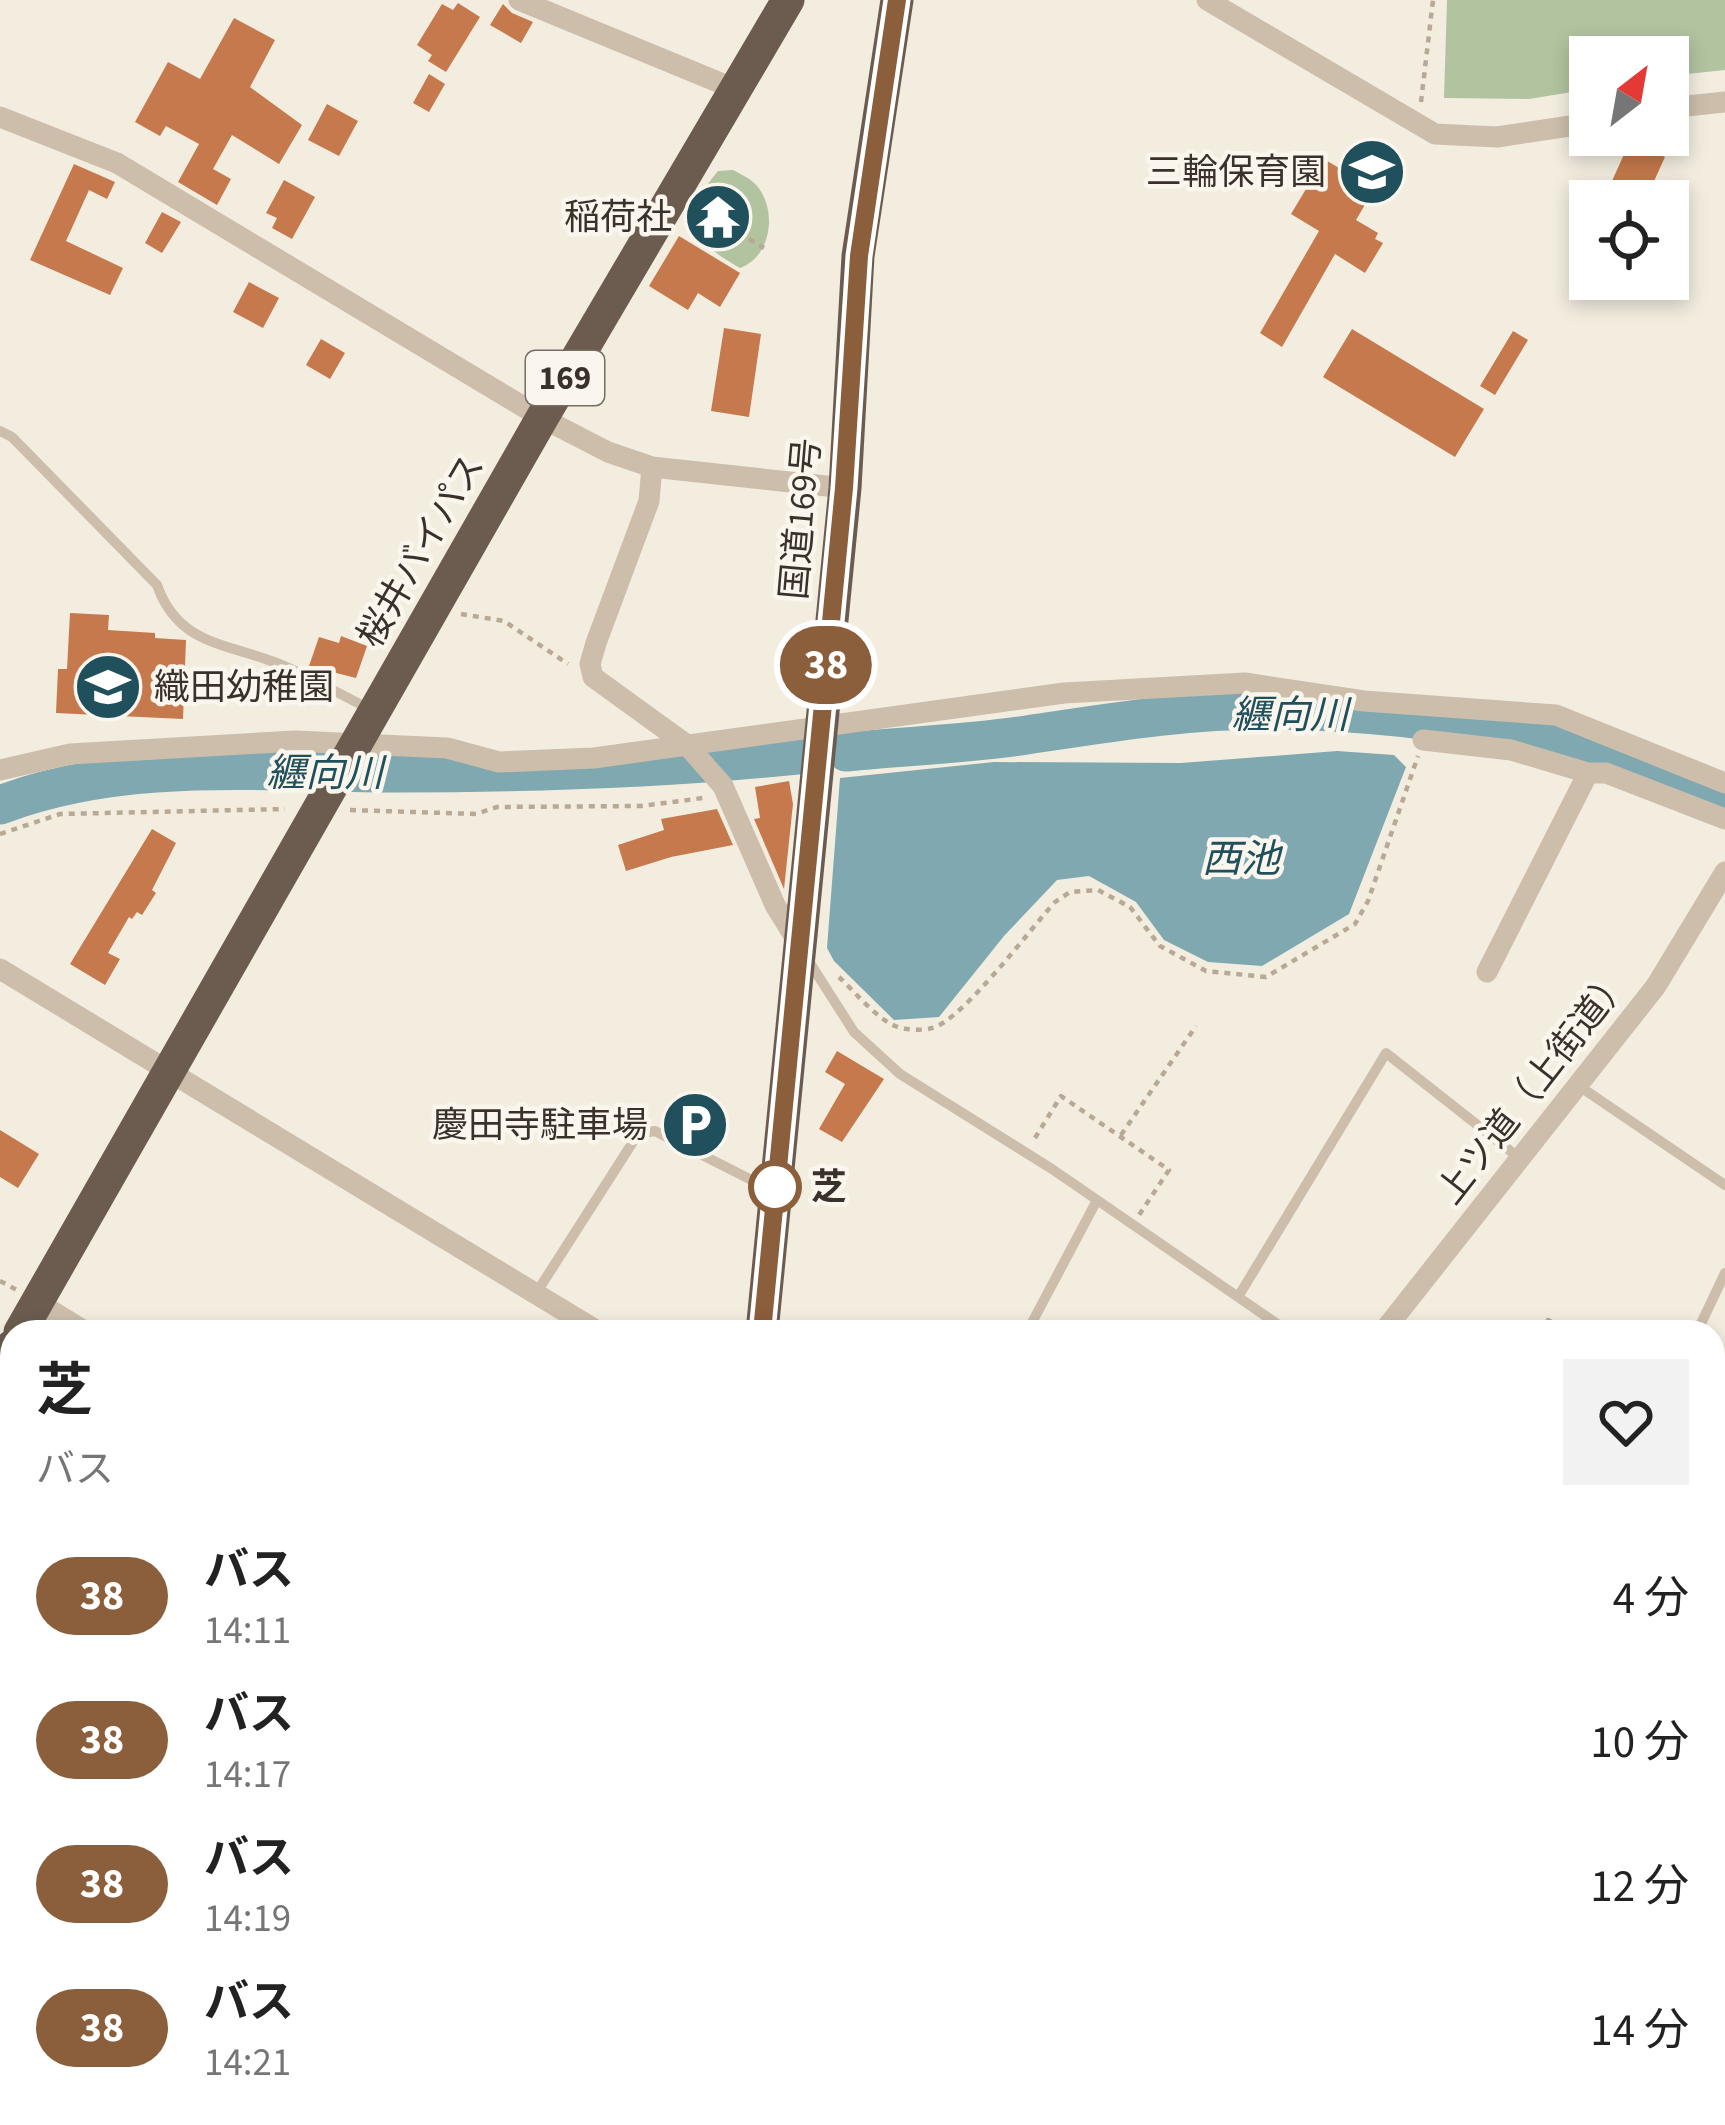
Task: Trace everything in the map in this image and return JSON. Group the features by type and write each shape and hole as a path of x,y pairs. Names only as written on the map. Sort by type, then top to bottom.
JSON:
{"highway":[{"name":"桜井バイパス","path":"27,1320 542,418 788,0"},
{"name":"国道169号","path":"763,1320 844,488 859,256 897,0"}],"street":[{"path":"519,0 734,89"},
{"path":"1207,0 1435,134 1497,137 1569,126"},
{"path":"1689,106 1725,102"},
{"path":"0,117 118,163 542,418 608,452 652,467 844,488"},
{"path":"652,467 650,501 596,643 590,664 593,677 689,747 725,791 775,904 800,946"},
{"path":"0,770 70,754 296,741 352,750 447,748 499,762 594,758 1064,693 1245,683 1364,701 1556,715 1725,783"},
{"path":"1423,740 1510,750 1588,773 1606,773 1725,819"},
{"path":"1487,972 1588,773"},
{"name":"上ツ道（上街道）","path":"1392,1320 1656,986 1725,872"},
{"path":"0,969 578,1320"},
{"path":"37,1302 66,1320"}],"lane":[{"path":"0,430 158,585 166,610 201,639 277,663 374,711"},
{"path":"800,946 854,1032 889,1064 1271,1320"},
{"path":"1238,1297 1386,1053 1518,1157"},
{"path":"1576,1084 1725,1185"},
{"path":"535,1295 638,1134 655,1131 774,1191"},
{"path":"1033,1320 1096,1202"},
{"path":"1703,1320 1725,1273"}],"path":[{"path":"1416,125 1433,0"},
{"path":"749,239 764,248"},
{"path":"432,610 504,621 593,677"},
{"path":"800,946 891,1024 905,1029 932,1028 958,1011 1055,902 1070,892 1098,890 1130,907 1160,946 1206,971 1266,976 1355,923 1368,901 1423,740"},
{"path":"0,834 60,814 322,803 476,814 496,807 640,806 725,791"},
{"path":"1121,1136 1196,1026"},
{"path":"1025,1153 1061,1096 1121,1136 1169,1170 1131,1227"}],"green space":[{"path":"1447,0 1725,0 1725,70 1689,74 1689,36 1569,36 1569,92 1529,99 1444,98"},
{"path":"733,170 757,186 769,220 759,254 740,268 700,237 693,215 718,171"}],"water":[{"name":"西池","path":"1337,751 1394,755 1406,767 1349,914 1262,966 1208,962 1164,940 1136,902 1089,876 1057,880 1004,936 939,1017 894,1020 834,961 827,948 840,778 994,762 1181,763"}],"building":[{"path":"458,3 480,17 446,72 428,61 432,55 417,45 442,4 453,10"},
{"path":"503,4 533,22 521,43 490,25"},
{"path":"234,18 275,40 250,87 302,125 279,164 232,135 213,169 231,179 217,205 178,182 199,144 166,126 160,136 135,122 168,62 200,79"},
{"path":"429,74 445,84 429,112 413,103"},
{"path":"327,104 358,121 339,156 308,140"},
{"path":"1369,152 1389,164 1356,220 1378,233 1375,239 1383,243 1365,273 1335,254 1282,347 1260,333 1319,231 1291,214 1324,159 1354,177"},
{"path":"1623,156 1665,157 1655,180 1612,180"},
{"path":"74,164 115,182 107,199 89,190 66,241 123,268 110,295 30,260"},
{"path":"284,180 315,197 292,239 272,228 277,218 266,213"},
{"path":"162,212 181,222 162,253 145,243"},
{"path":"679,236 740,273 720,307 698,293 688,310 649,286"},
{"path":"249,282 279,298 263,328 233,312"},
{"path":"724,328 761,334 749,417 711,411"},
{"path":"1352,329 1484,409 1455,457 1323,377"},
{"path":"1513,331 1528,340 1495,395 1480,386"},
{"path":"321,339 345,353 330,379 306,365"},
{"path":"70,613 109,615 108,630 186,640 183,719 56,713 58,669 67,669"},
{"path":"341,636 367,646 356,678 309,666 319,637 339,643"},
{"path":"789,781 793,804 784,889 754,819 760,818 755,787"},
{"path":"717,809 733,845 626,871 618,845 664,830 661,819"},
{"path":"152,829 176,843 152,890 156,893 142,915 137,912 129,917 108,953 120,959 105,985 70,964"},
{"path":"837,1051 884,1079 842,1142 819,1129 845,1084 825,1072"},
{"path":"0,1130 39,1154 18,1188 0,1177"}],"waterway":[{"name":"纒向川","path":"846,752 982,741 1180,714 1330,712 1445,723 1559,744 1725,797"},
{"name":"纒向川","path":"0,805 48,790 146,774 547,771 797,755"}],"bus line":[{"name":"38","path":"763,1320 844,488 859,256 897,0"}],"place":[{"name":"三輪保育園","path":"1372,172"},
{"name":"稲荷社","path":"718,217"},
{"name":"織田幼稚園","path":"108,687"},
{"name":"慶田寺駐車場","path":"695,1125"},
{"name":"芝","path":"775,1187"}]}
